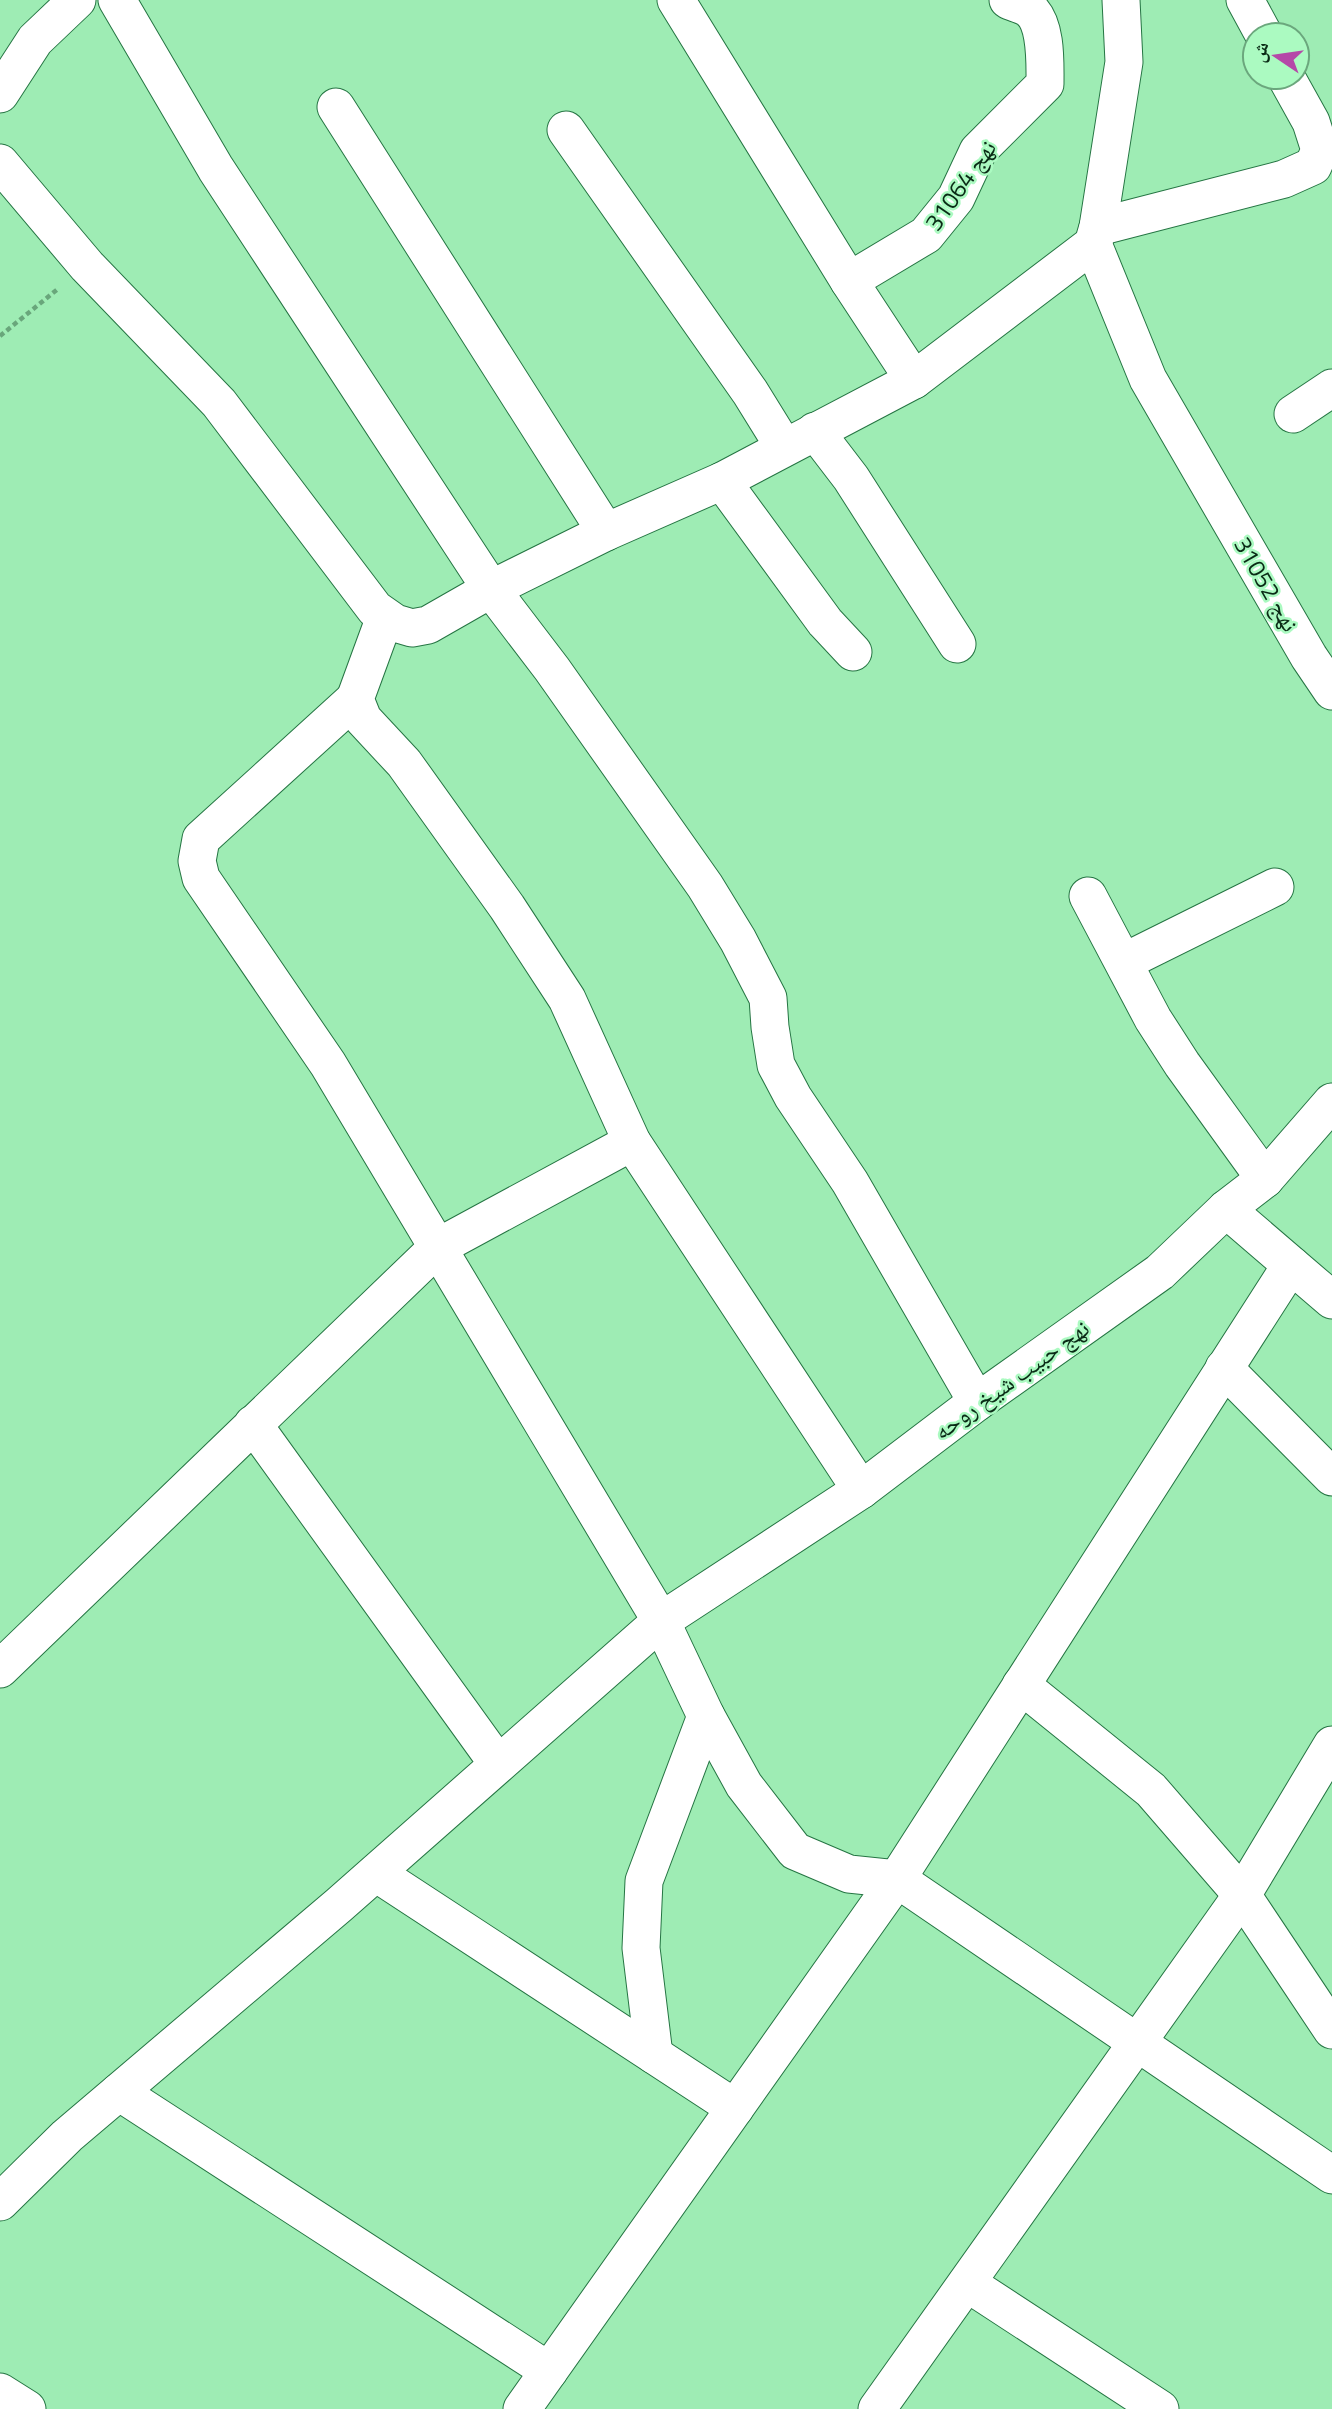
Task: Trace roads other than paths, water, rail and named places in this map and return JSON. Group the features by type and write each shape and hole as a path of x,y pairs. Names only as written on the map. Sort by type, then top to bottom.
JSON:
{"street":[{"path":"0,94 35,40 77,0"},
{"path":"117,0 216,169 491,589 576,703 705,886 768,998 776,1065 793,1097 850,1182 977,1402"},
{"path":"676,0 849,281 914,380"},
{"name":"نهج 31064","path":"849,281 926,235 956,198 978,151 1045,84 1045,50 1038,22 1029,9 1008,0"},
{"path":"1095,236 1124,62 1121,0"},
{"path":"1245,0 1256,21"},
{"path":"0,163 87,266 219,403 375,609 385,617 412,628 439,621 491,589 607,532 722,481 914,380 1095,236 1284,179 1312,166 1320,150 1311,122 1294,91"},
{"path":"336,107 607,532"},
{"path":"566,130 750,392 799,439 851,478 957,644"},
{"name":"نهج 31052","path":"1095,236 1148,379 1205,475 1321,647 1332,691"},
{"path":"1293,414 1332,388"},
{"path":"722,481 825,622 853,652"},
{"path":"385,617 355,699 201,839 197,861 201,878 328,1063 661,1621 706,1716 744,1785 795,1851 849,1874 897,1879 1332,2175"},
{"path":"355,699 363,719 404,763 507,907 567,999 632,1142 861,1490"},
{"path":"1124,962 1275,887"},
{"path":"1088,896 1153,1019 1265,1179"},
{"name":"نهج حبيب شيخ روحه","path":"0,2202 67,2136 376,1873 661,1621 861,1490 977,1402 1160,1272 1226,1209 1265,1179 1332,1102"},
{"path":"0,1669 438,1247 632,1142"},
{"path":"1226,1209 1332,1300"},
{"path":"522,2409 897,1879 1291,1265"},
{"path":"1224,1368 1332,1477"},
{"path":"253,1424 498,1764"},
{"path":"1021,1685 1151,1790 1242,1895 1332,2030"},
{"path":"654,2055 642,1948 644,1881 706,1716"},
{"path":"877,2409 1242,1895 1332,1745"},
{"path":"376,1873 735,2108"},
{"path":"119,2092 549,2371"},
{"path":"967,2283 1160,2409"},
{"path":"0,2392 27,2409"}]}
